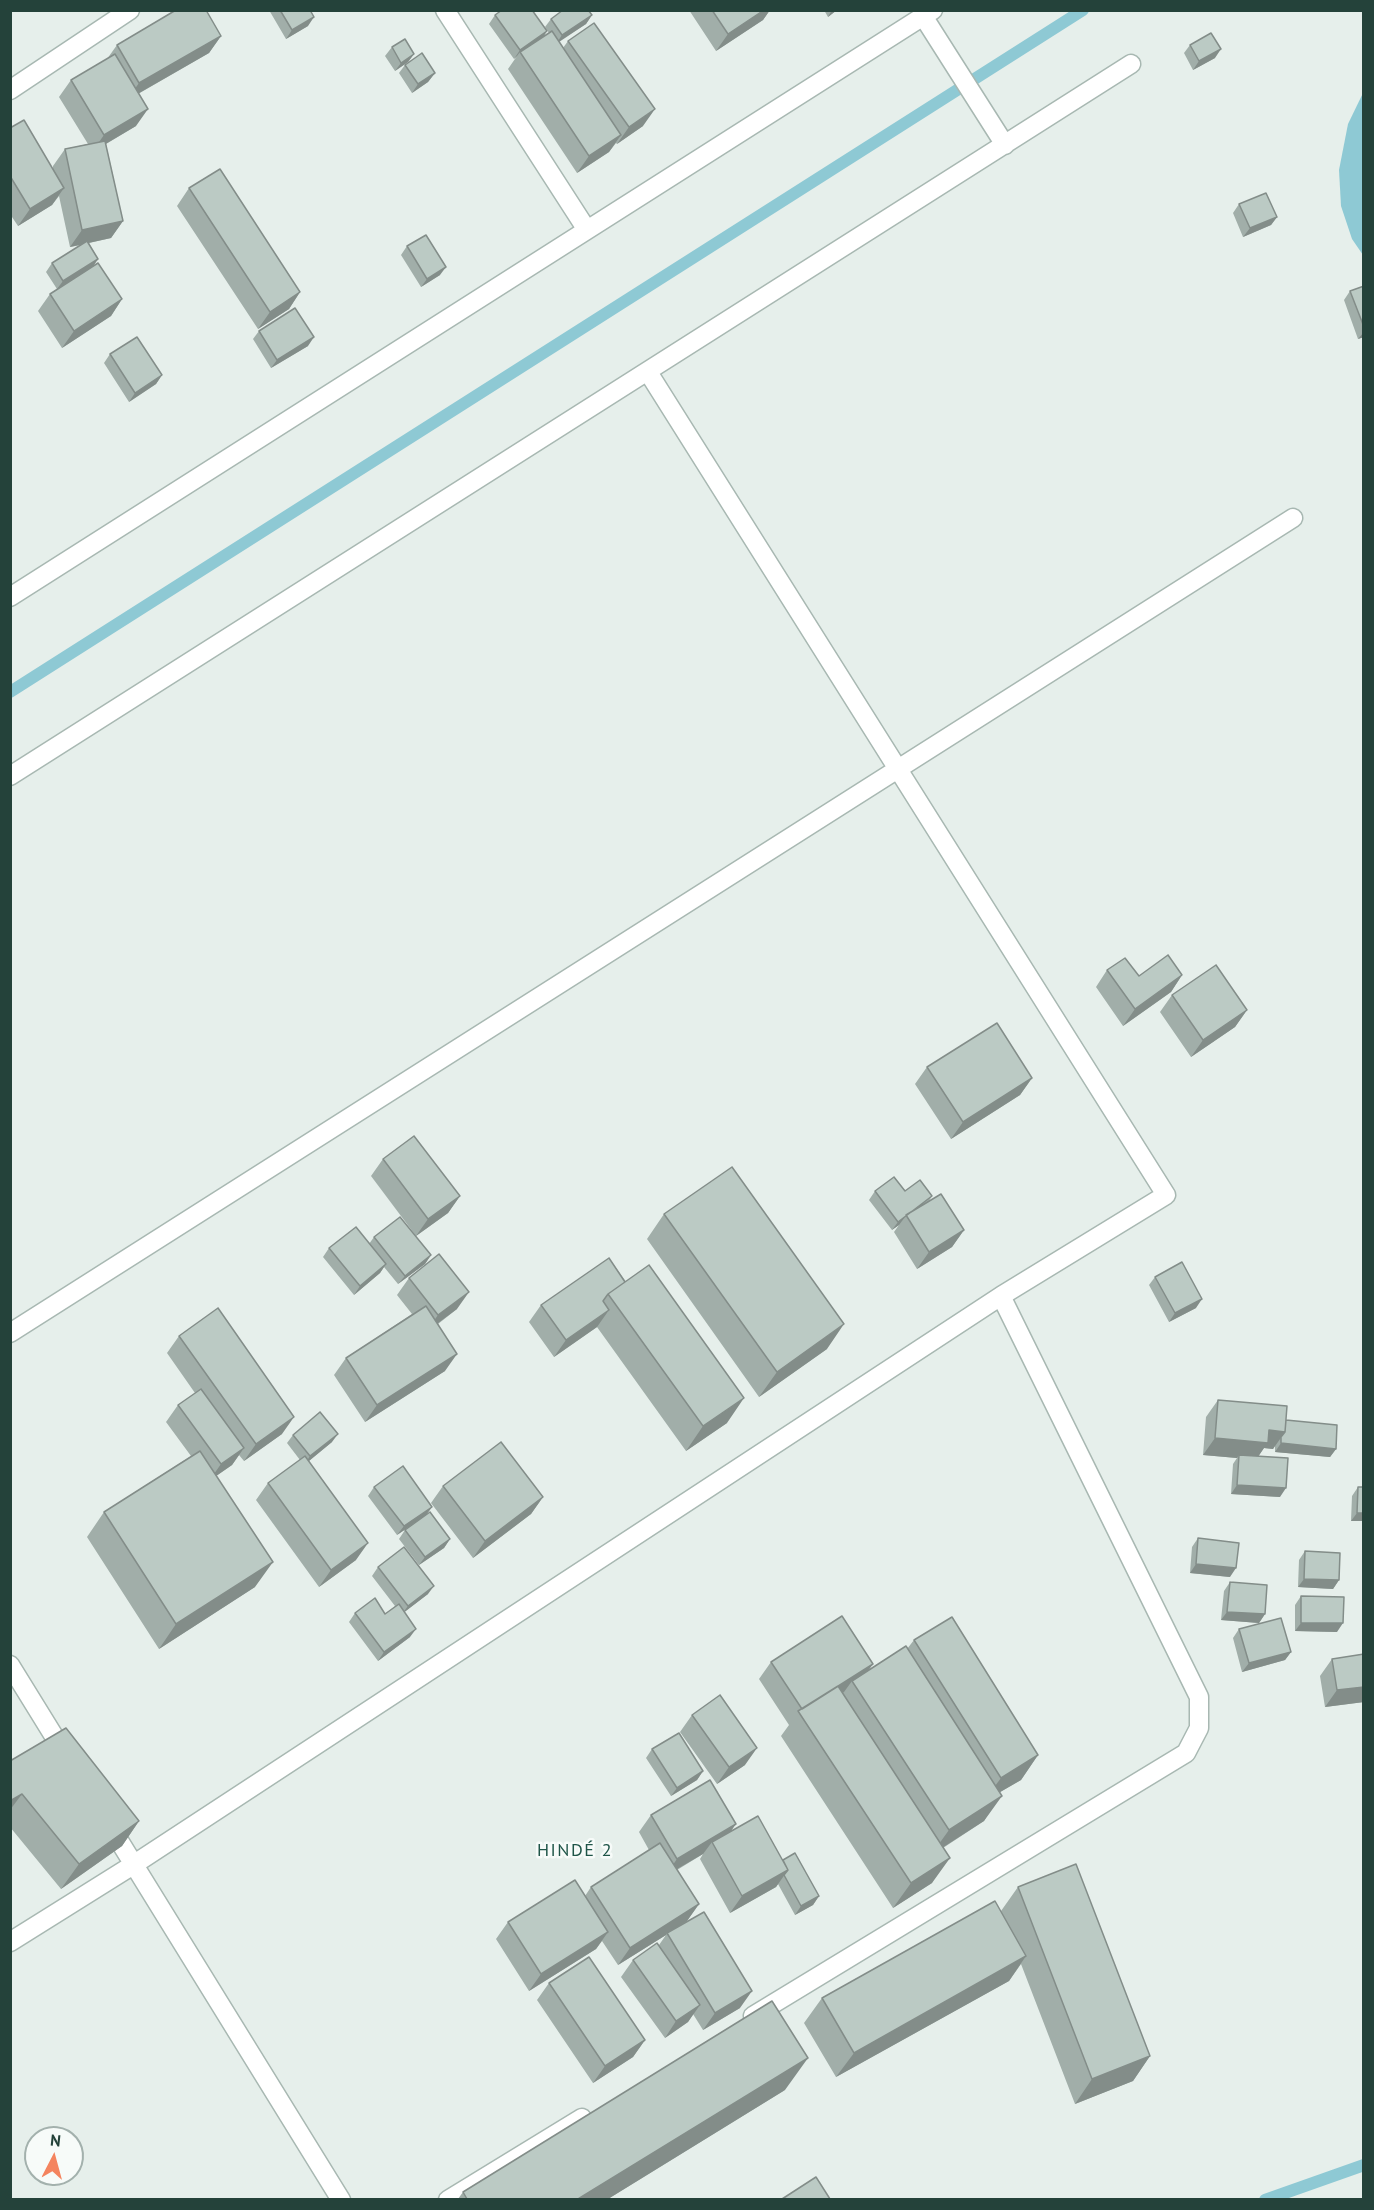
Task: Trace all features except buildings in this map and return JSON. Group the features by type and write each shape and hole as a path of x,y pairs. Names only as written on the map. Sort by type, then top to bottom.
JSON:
{"street":[{"path":"10,90 130,10"},
{"path":"445,10 587,230"},
{"path":"10,597 928,13 950,59 1005,145"},
{"path":"10,776 1131,64"},
{"path":"10,1942 134,1865 1000,1296 1166,1195 648,372"},
{"path":"10,1333 1293,518"},
{"path":"742,2022 1186,1753 1200,1728 1199,1697 1000,1296"},
{"path":"10,1665 72,1766"},
{"path":"103,1816 341,2199"},
{"path":"448,2199 600,2108"}],"water":[{"path":"1363,93 1364,255 1352,239 1341,206 1339,170 1348,124"}],"waterway":[{"path":"10,692 1083,10"},
{"path":"1265,2200 1364,2165"}],"district":[{"name":"HINDÉ 2","path":"575,1851"}]}
